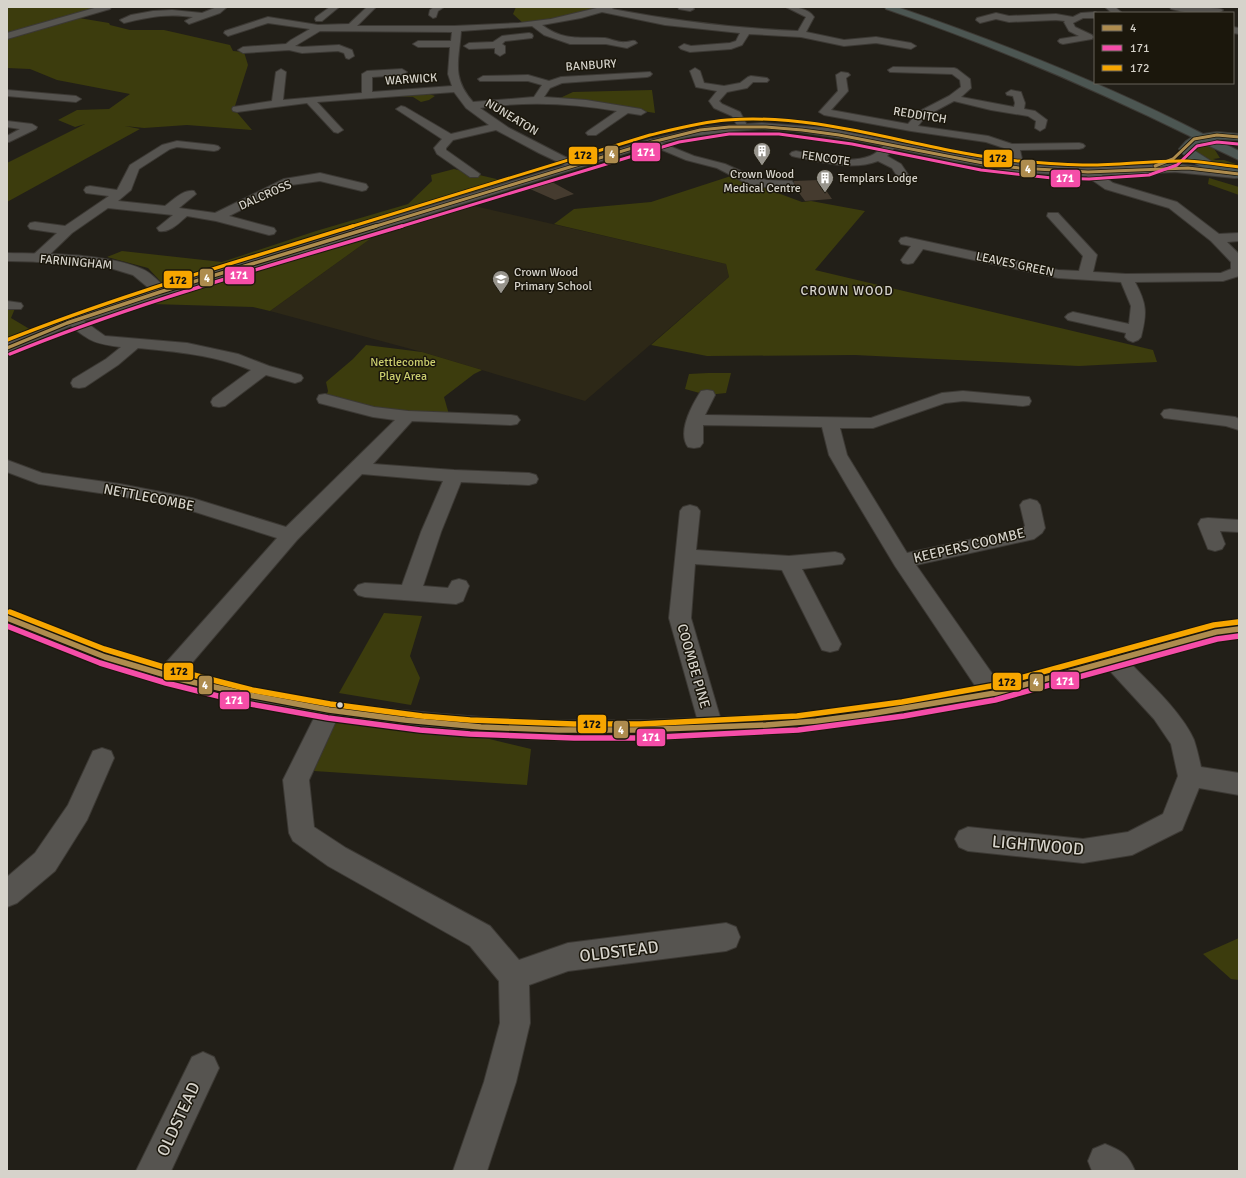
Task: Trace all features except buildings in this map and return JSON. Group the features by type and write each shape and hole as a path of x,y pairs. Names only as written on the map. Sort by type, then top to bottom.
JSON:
{"highway":[{"path":"889,7 1001,45 1094,86 1239,156"},
{"path":"902,7 1094,81"},
{"path":"1102,84 1184,117 1239,145"},
{"path":"1168,121 1185,148 1200,162 1237,174"},
{"path":"1208,124 1239,136"},
{"path":"1185,148 1190,142 1201,137 1217,135 1239,136"}],"street":[{"path":"7,36 107,7"},
{"path":"164,12 173,7"},
{"path":"189,21 217,11 223,7"},
{"path":"289,47 292,42 309,34 335,7"},
{"path":"359,7 371,8"},
{"path":"433,16 434,10 440,7"},
{"path":"1174,7 1194,12 1219,10"},
{"path":"353,27 352,25 371,8"},
{"path":"576,21 606,8 665,22 746,31 800,34 858,47 876,40"},
{"path":"789,9 808,14 810,17 800,34"},
{"path":"117,13 128,18 164,12 189,13 202,16"},
{"path":"980,20 996,16 1009,19 1056,17 1072,19 1081,16 1094,15"},
{"path":"1072,19 1068,22 1072,29 1092,37"},
{"path":"228,33 268,20 375,29 457,28 590,21"},
{"path":"653,27 665,22"},
{"path":"533,23 547,33 570,41 606,41 628,46"},
{"name":"NUNEATON","path":"457,28 453,69 454,81 457,89 470,106 497,126 573,166"},
{"path":"495,31 499,46"},
{"path":"690,60 684,53 687,48 731,46 740,43 746,31"},
{"path":"862,32 876,40 911,46"},
{"path":"468,46 499,46 517,38 547,33"},
{"path":"1063,41 1092,37"},
{"path":"569,51 566,45 570,41"},
{"path":"418,44 456,44"},
{"path":"731,46 741,55"},
{"path":"243,50 289,47 302,50 339,48 349,52 349,56"},
{"path":"893,70 954,70 964,79 966,88 953,98 922,114 911,128"},
{"path":"695,71 700,84 724,89 743,86 751,79 764,80"},
{"path":"277,104 281,72"},
{"name":"WARWICK","path":"366,95 367,74 402,72"},
{"name":"BANBURY","path":"538,100 542,88 561,80 647,74"},
{"name":"BANBURY","path":"635,75 640,88"},
{"path":"824,112 843,91 840,75"},
{"name":"BANBURY","path":"483,79 528,78 550,84"},
{"name":"WARWICK","path":"237,109 309,100 457,89"},
{"path":"724,89 714,101 718,106 736,114 743,127"},
{"path":"7,93 76,99"},
{"path":"1018,112 1020,103 1014,94 1029,94"},
{"path":"953,98 992,107 1031,113 1042,120 1040,128"},
{"path":"309,100 338,130"},
{"path":"470,106 507,101 569,101 615,105 626,110 641,112"},
{"path":"707,111 718,106"},
{"path":"401,110 449,138"},
{"path":"594,130 626,110"},
{"name":"REDDITCH","path":"812,111 911,128 988,138 1011,147 1079,146"},
{"path":"7,124 32,126 9,139"},
{"path":"474,174 441,152 440,148 449,138 497,126"},
{"path":"7,348 73,320 145,298 161,291 179,287 652,142 706,130 743,127 779,127 813,130 975,161 1018,168 1053,171 1089,172 1147,168 1189,168 1237,174"},
{"path":"652,142 690,158 721,166 748,179 765,184 788,184"},
{"path":"38,258 67,230 107,204 125,190 134,168 166,147 177,144 214,148"},
{"path":"892,144 879,157 897,166 903,176"},
{"path":"1011,147 1014,150 1018,168"},
{"path":"1147,168 1173,159 1185,148"},
{"name":"FENCOTE","path":"796,154 838,162 861,162 879,157"},
{"name":"LEAVES GREEN","path":"910,238 945,250 1058,274 1126,278 1223,277 1238,271 1238,261 1216,238 1173,205 1109,186 1089,172"},
{"name":"DALCROSS","path":"217,217 288,182 320,177 362,187"},
{"path":"90,190 120,194"},
{"path":"166,211 190,194"},
{"name":"DALCROSS","path":"107,204 217,217 269,231"},
{"path":"164,228 184,212"},
{"path":"1053,216 1090,255 1085,276"},
{"path":"35,226 67,230"},
{"path":"1216,238 1239,237"},
{"path":"908,260 910,238 953,238 945,250"},
{"path":"1077,240 1097,241"},
{"name":"FARNINGHAM","path":"7,257 111,264 126,267 138,272 161,291"},
{"path":"1073,317 1134,334 1140,316 1139,301 1126,278"},
{"path":"73,320 87,332 101,340 187,348 232,357 263,369 295,378"},
{"path":"79,383 112,362 134,344"},
{"path":"219,402 263,369"},
{"path":"694,443 694,420 707,394"},
{"path":"694,420 873,423 942,398 963,396 1023,401"},
{"path":"325,400 373,412 408,416 511,420"},
{"path":"1170,414 1229,421 1239,426"},
{"path":"168,676 290,535 408,416"},
{"name":"KEEPERS COOMBE","path":"830,423 838,455 856,486 902,561 993,693"},
{"name":"NETTLECOMBE","path":"7,466 39,478 120,490 192,504 290,535"},
{"path":"358,468 454,476 529,479"},
{"path":"410,593 431,532 454,476"},
{"name":"KEEPERS COOMBE","path":"902,561 1027,534 1035,528 1030,505"},
{"name":"COOMBE PINE","path":"690,510 680,618 711,727"},
{"path":"1215,544 1208,524 1239,526"},
{"path":"685,556 789,563 835,559"},
{"path":"789,563 830,644"},
{"path":"365,590 456,596 459,586"},
{"path":"7,618 102,656 168,676 251,697 421,723 470,727 633,731 798,723 903,709 993,693 1216,632 1239,629"},
{"path":"1114,660 1162,712 1182,741 1191,776 1239,784"},
{"path":"329,710 296,780 302,833 337,857 480,936 514,976 515,1023 500,1082 470,1171"},
{"path":"7,894 45,862 78,812 102,758"},
{"name":"LIGHTWOOD","path":"968,839 1083,851 1132,843 1173,822 1191,776"},
{"name":"OLDSTEAD","path":"514,976 568,957 726,937"},
{"name":"OLDSTEAD","path":"153,1171 202,1068"}],"shaded area":[{"name":"Crown Wood Primary School","path":"466,204 726,264 729,277 585,401 422,352 270,311 384,229 423,222"}],"green space":[{"path":"7,7 100,7 7,34"},
{"path":"516,7 610,7 524,24 513,14"},
{"path":"79,18 109,23 110,25 130,30 164,30 230,45 233,51 244,52 248,65 234,109 252,130 187,125 144,128 125,126 140,129 7,202 7,163 85,124 75,127 58,120 77,110 109,109 130,94 57,80 30,69 7,68 7,37"},
{"path":"652,90 655,113 560,98 573,92"},
{"path":"429,94 435,96 429,100 421,102 413,97 394,96"},
{"path":"1201,141 1213,147 1220,158 1213,159 1224,160 1239,165 1239,171 1213,165 1193,150 1195,145"},
{"path":"454,169 509,182 225,270 164,285 148,268 107,257 122,251 222,262 316,231 408,204 432,181 431,175"},
{"path":"731,176 802,202 811,201 865,211 815,270 1153,350 1157,362 1079,366 855,355 707,356 651,345 729,277 726,264 554,224 574,209 651,202"},
{"path":"1209,178 1239,187 1239,195 1208,184"},
{"path":"384,229 270,311 253,307 151,304"},
{"path":"7,305 16,306 11,318 38,334 7,348"},
{"name":"Nettlecombe Play Area","path":"366,345 422,352 482,370 474,374 444,397 450,418 408,416 325,399 328,391 326,382 353,359"},
{"path":"731,373 726,393 707,395 685,389 689,374"},
{"path":"384,613 422,616 410,656 420,678 411,705 339,693"},
{"path":"340,703 531,749 527,785 314,771"},
{"path":"1239,938 1239,980 1231,979 1203,954"}],"transit line":[{"name":"172","path":"7,340 64,317 158,286 650,135 677,128 727,120 779,120 854,130 983,156 1019,161 1089,165 1147,161 1189,161 1239,167"},
{"name":"4","path":"7,348 67,323 160,292 652,142 700,130 729,127 766,127 802,130 839,135 947,157 1028,169 1088,172 1188,168 1239,174"},
{"name":"171","path":"10,354 69,330 162,299 679,142 729,134 779,134 852,144 981,170 1052,178 1089,179 1149,175 1177,165 1197,146 1217,142 1238,144"},
{"name":"4","path":"1155,166 1173,159 1194,139 1217,135 1239,137"},
{"name":"172","path":"10,612 104,649 170,669 252,690 330,704 422,716 470,720 574,724 640,724 797,716 902,702 991,686 1214,625 1238,622"},
{"name":"4","path":"7,618 105,657 179,679 254,696 329,710 405,720 481,727 558,730 635,730 787,724 905,709 995,693 1216,632 1239,629"},
{"name":"171","path":"7,626 100,663 166,683 250,704 328,718 420,730 470,734 574,738 640,738 798,730 904,716 995,700 1217,639 1239,636"}],"place":[{"name":"Crown Wood Medical Centre","path":"762,166"},
{"name":"Templars Lodge","path":"825,193"},
{"name":"Crown Wood Primary School","path":"501,294"}],"district":[{"name":"CROWN WOOD","path":"847,290"}]}
